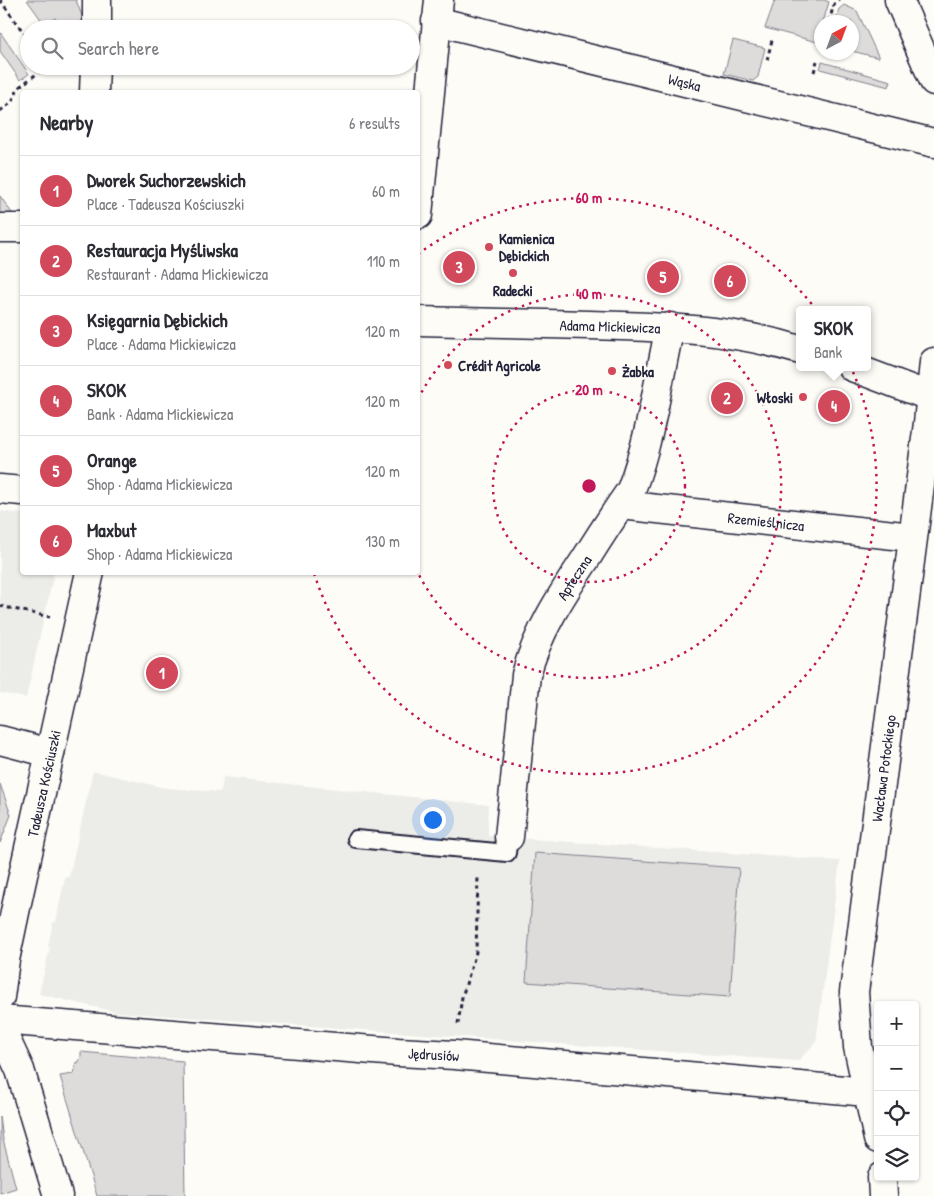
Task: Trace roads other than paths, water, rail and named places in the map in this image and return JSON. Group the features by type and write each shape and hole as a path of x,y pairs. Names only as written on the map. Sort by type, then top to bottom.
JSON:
{"street":[{"path":"97,0 97,20"},
{"path":"899,0 934,81"},
{"path":"420,194 438,10"},
{"name":"Wąska","path":"438,10 934,143"},
{"path":"94,90 95,75"},
{"path":"0,228 20,228"},
{"name":"Adama Mickiewicza","path":"420,321 670,327 719,331 796,349"},
{"name":"Apteczna","path":"509,837 526,675 531,656 560,597 631,490 638,472 652,417 670,327"},
{"name":"Wacława Potockiego","path":"877,1136 858,1047 854,992 912,537 932,397 934,362"},
{"path":"863,371 932,397"},
{"path":"0,489 20,491"},
{"name":"Rzemieślnicza","path":"621,505 912,537"},
{"name":"Tadeusza Kościuszki","path":"0,997 5,960 89,575"},
{"path":"0,740 50,753"},
{"name":"Jędrusiów","path":"0,1020 455,1055 867,1092"},
{"path":"0,1027 20,1070 58,1196"},
{"path":"882,1181 883,1196"}],"lane":[{"path":"356,839 508,853 509,837"}],"place":[{"name":"Kamienica Dębickich","path":"489,247"},
{"name":"Księgarnia Dębickich","path":"459,267"},
{"name":"Radecki","path":"513,273"},
{"name":"Orange","path":"663,277"},
{"name":"Maxbut","path":"730,281"},
{"name":"Crédit Agricole","path":"448,365"},
{"name":"Żabka","path":"612,371"},
{"name":"Włoski","path":"803,397"},
{"name":"Restauracja Myśliwska","path":"727,398"},
{"name":"SKOK","path":"834,406"},
{"name":"Dworek Suchorzewskich","path":"162,673"}]}
